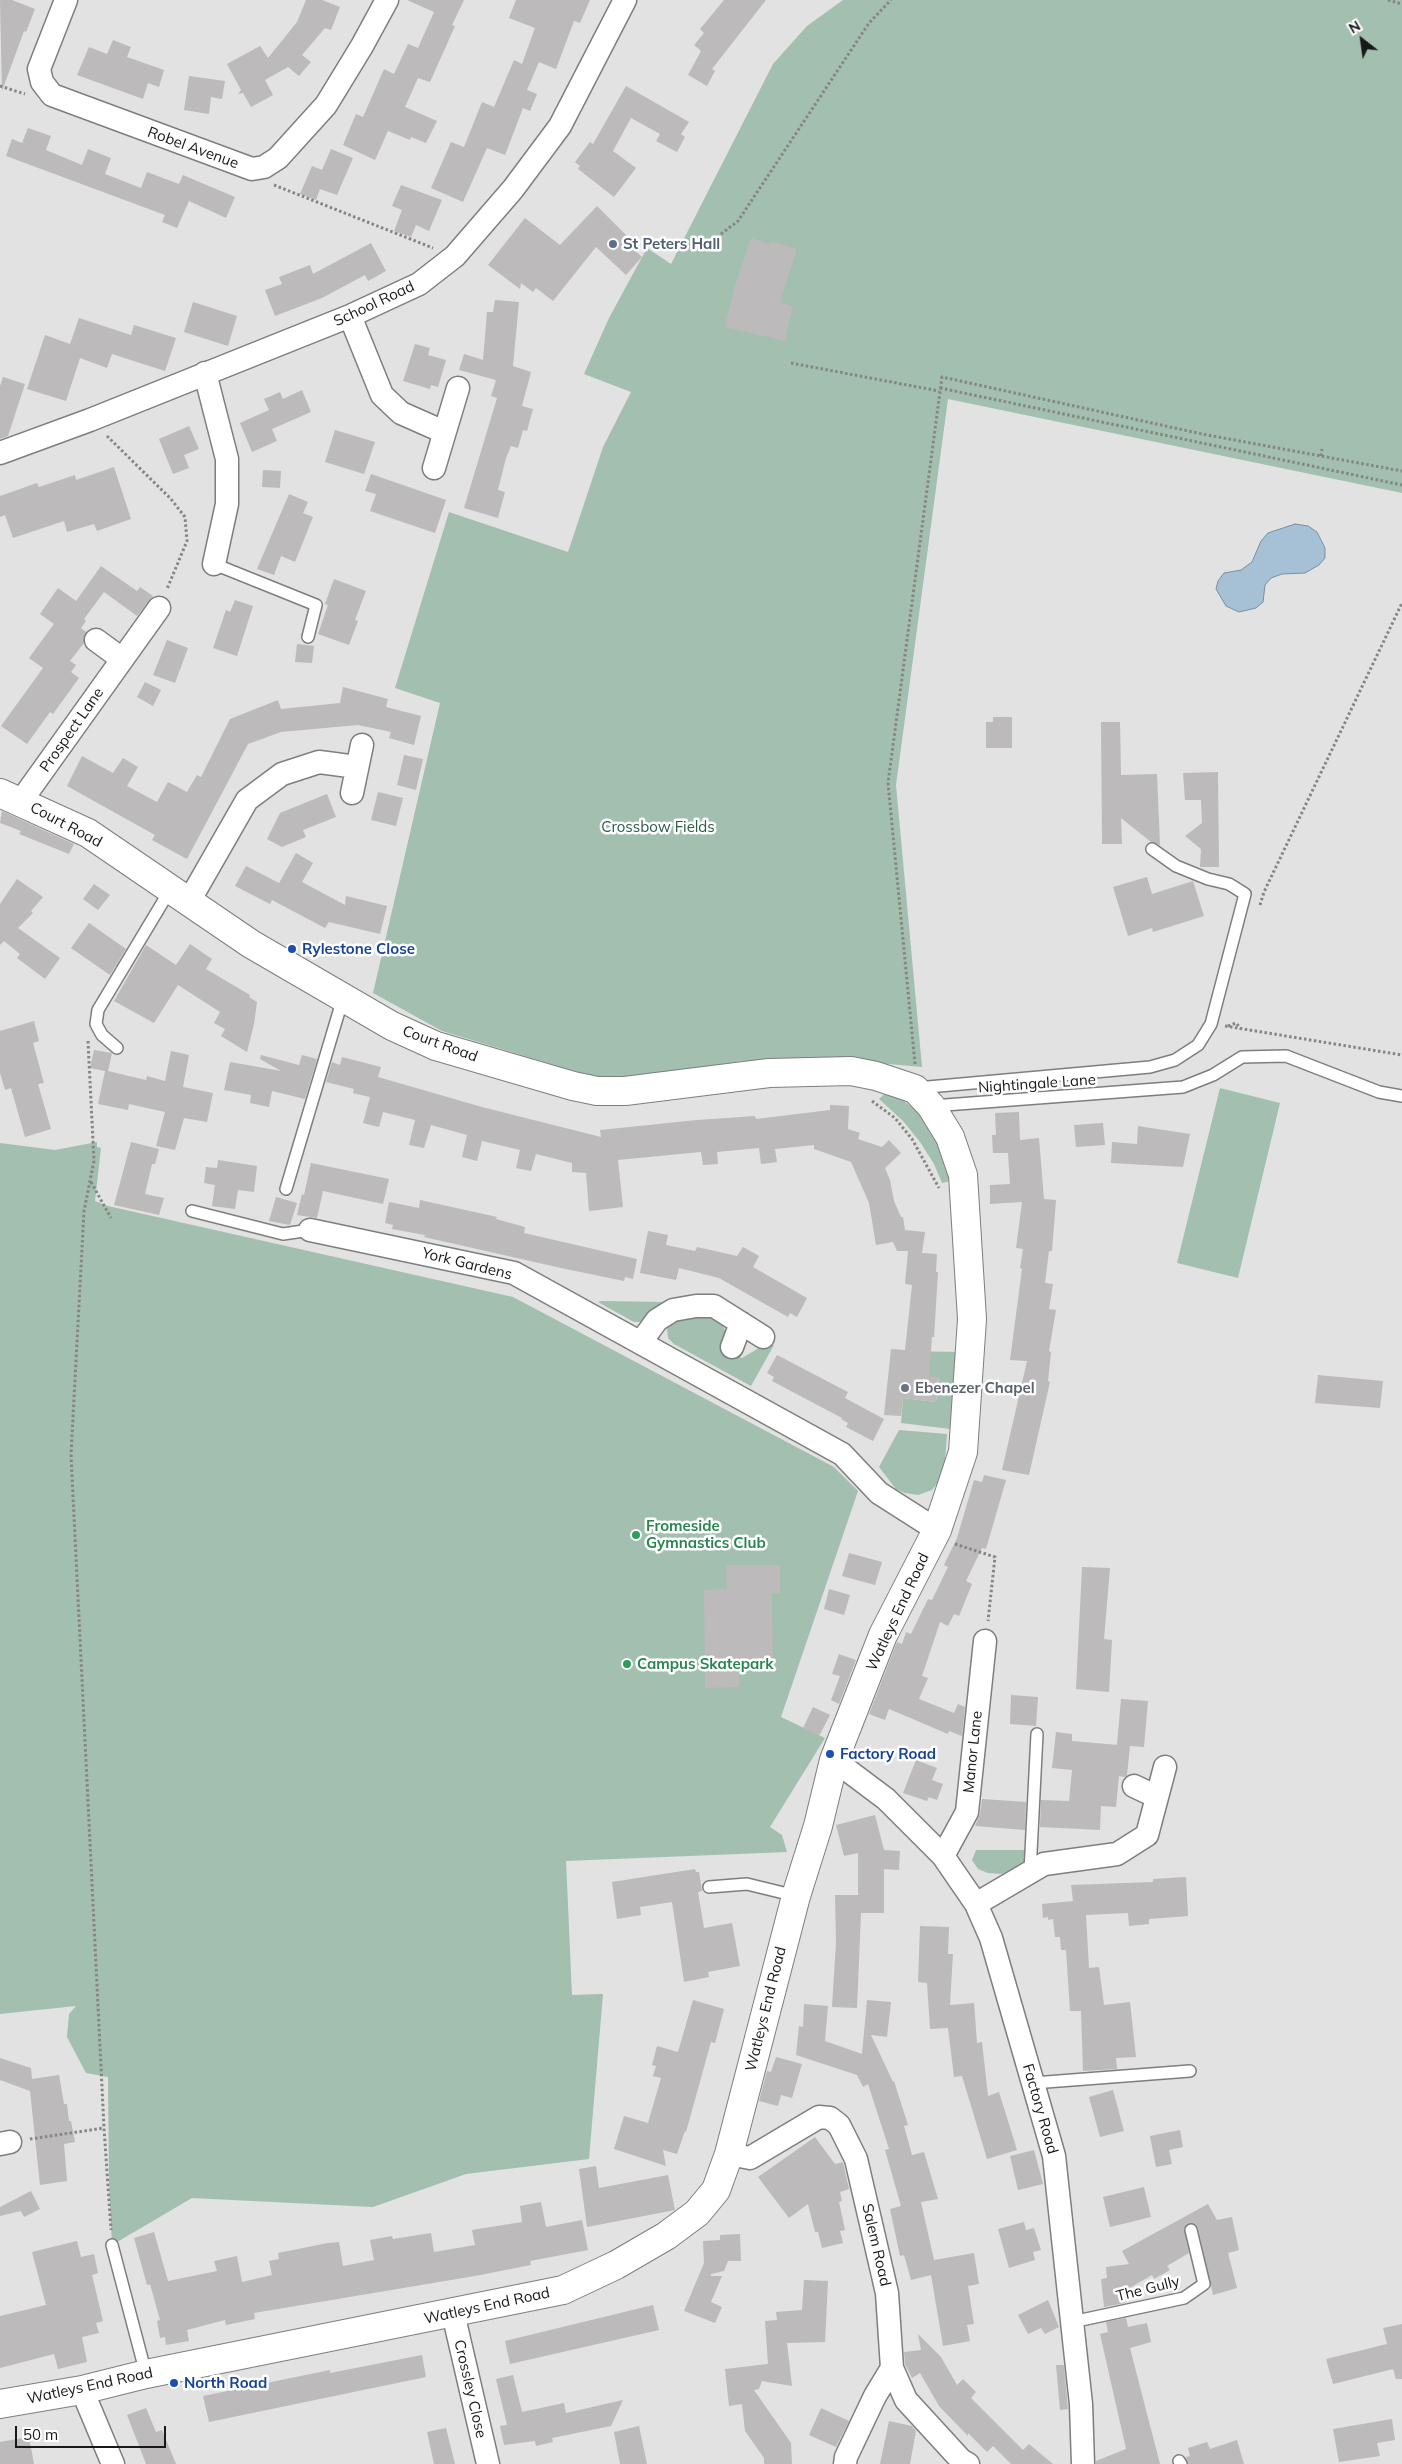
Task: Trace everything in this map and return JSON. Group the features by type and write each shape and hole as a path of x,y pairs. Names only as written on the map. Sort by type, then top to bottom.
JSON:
{"street":[{"name":"Robel Avenue","path":"66,0 39,69 42,82 52,95 252,169 264,167 278,158 326,105 387,0"},
{"name":"School Road","path":"0,453 90,420 350,316 419,284 455,256 513,189 560,126 625,0"},
{"path":"350,316 382,395 401,412 444,432"},
{"path":"205,374 227,459 228,504 214,564"},
{"path":"434,468 458,388"},
{"name":"Prospect Lane","path":"11,797 122,660 159,608"},
{"path":"96,640 122,660"},
{"path":"352,793 362,745"},
{"path":"179,896 247,800 282,774 319,762 357,767"},
{"name":"Court Road","path":"11,797 88,832 251,944 392,1026 436,1046 573,1086 597,1091 625,1091 769,1073 851,1071 876,1076 923,1098"},
{"name":"Watleys End Road","path":"0,2404 82,2390 146,2374 563,2290 616,2265 666,2236 697,2213 716,2190 729,2154 796,1896 818,1826 834,1760 883,1635 935,1533 963,1452 972,1319 963,1175 950,1138 923,1098"},
{"name":"York Gardens","path":"310,1230 514,1273 842,1454 879,1493 935,1533"},
{"path":"640,1342 657,1320 673,1310 714,1306 763,1337"},
{"path":"732,1347 741,1323"},
{"name":"Manor Lane","path":"943,1856 967,1812 985,1641"},
{"name":"Factory Road","path":"834,1760 886,1799 943,1856 976,1904 991,1938 1054,2156 1081,2404 1083,2464"},
{"path":"976,1904 1044,1864 1117,1854 1147,1835 1165,1767"},
{"path":"1134,1786 1157,1797"},
{"name":"Salem Road","path":"729,2154 750,2158 819,2117 830,2118 839,2125 856,2159 887,2293 892,2368 906,2400 962,2460 968,2464"},
{"name":"Crossley Close","path":"453,2313 488,2464"},
{"path":"846,2464 846,2457 875,2396 892,2368"},
{"path":"82,2390 113,2464"}],"lane":[{"path":"214,564 316,605 308,637"},
{"path":"923,1098 1150,1067 1175,1060 1198,1044 1212,1024 1245,894 1229,884 1176,866 1152,849"},
{"path":"117,1048 102,1035 96,1024 98,1010 179,896"},
{"path":"286,1189 343,998"},
{"name":"Nightingale Lane","path":"923,1098 1145,1092 1183,1087 1213,1076 1242,1057 1286,1056 1379,1092 1402,1096"},
{"path":"192,1211 283,1234 310,1230"},
{"path":"1030,1872 1037,1734"},
{"path":"709,1887 747,1884 796,1896"},
{"path":"1033,2083 1190,2071"},
{"name":"The Gully","path":"1072,2322 1184,2298 1204,2284 1191,2230"},
{"path":"112,2245 146,2374"}],"path":[{"path":"721,234 738,221 870,23 891,0"},
{"path":"1388,0 1402,4"},
{"path":"252,169 265,181 455,256"},
{"path":"791,363 940,389 1402,485"},
{"path":"923,1098 916,1067 888,783 942,377 1202,434 1402,471"},
{"path":"90,420 171,499 185,517 187,541 159,608"},
{"path":"1321,456 1322,449"},
{"path":"1259,910 1264,892 1402,603"},
{"path":"98,1010 88,1034 94,1161 84,1211 71,1455 104,2128 112,2245"},
{"path":"1212,1024 1402,1055"},
{"path":"865,1097 895,1118 912,1139 941,1191"},
{"path":"91,1182 111,1218"},
{"path":"935,1533 995,1558 985,1641"},
{"path":"5,2143 104,2128"}],"green space":[{"name":"Crossbow Fields","path":"843,0 1402,0 1402,493 948,399 896,785 922,1067 832,1059 742,1061 630,1078 594,1077 442,1031 373,993 440,703 395,688 449,512 568,552 603,447 631,392 584,374 609,318 647,248 671,264 773,64 807,26"},
{"path":"1220,1088 1280,1103 1238,1278 1177,1263"},
{"path":"887,1092 903,1100 923,1117 933,1129 951,1181 942,1183 934,1164 920,1142 903,1121 879,1099"},
{"path":"97,1142 97,1147 101,1148 95,1201 108,1206 513,1297 834,1467 858,1491 781,1717 825,1738 770,1827 782,1835 787,1852 566,1861 572,1995 603,1994 589,2159 466,2174 373,2207 192,2198 112,2245 109,2183 108,2077 86,2073 67,2037 69,2014 76,2006 0,2014 0,1143 55,1150"},
{"path":"598,1302 667,1302 643,1322 634,1322"},
{"path":"712,1315 723,1325 727,1338 726,1351 742,1358 764,1345 774,1345 751,1386 674,1344 668,1338 667,1328 673,1320"},
{"path":"908,1351 960,1352 950,1429 901,1423 903,1398 936,1402 939,1378 906,1374"},
{"path":"899,1430 947,1434 945,1462 941,1478 932,1490 918,1495 905,1493 896,1489 879,1467"},
{"path":"976,1850 1025,1850 1029,1859 1002,1874 988,1873 978,1869 972,1860"}],"water":[{"path":"1295,524 1308,526 1317,532 1325,548 1325,558 1319,565 1305,573 1282,574 1271,578 1265,585 1263,602 1256,608 1239,612 1226,606 1216,589 1218,581 1224,573 1241,570 1252,562 1261,541 1268,533"}],"building":[{"path":"0,0 12,0 35,9 26,32 24,31 2,91"},
{"path":"306,0 322,0 340,7 331,30 325,28 302,55 311,62 299,76 288,67 265,80 273,95 251,107 243,93 238,94 241,90 227,64 260,46 268,58 297,22"},
{"path":"407,0 464,0 452,25 455,26 430,82 418,78 405,107 437,121 426,143 411,137 410,140 388,131 375,160 343,145 356,114 363,117 384,69 394,74 408,44 418,48 434,12"},
{"path":"516,0 590,0 580,23 574,21 556,69 539,62 527,90 537,94 530,111 523,108 505,155 487,148 463,202 431,188 451,142 464,147 482,102 494,107 514,60 522,64 535,28 509,18"},
{"path":"724,0 766,0 712,69 715,71 707,86 688,75 701,51 694,45 704,33 700,29"},
{"path":"113,40 131,47 127,57 164,70 159,87 148,83 143,99 77,75 89,47 107,54"},
{"path":"189,76 225,81 222,99 211,97 209,114 184,110"},
{"path":"626,86 689,122 681,134 685,137 677,152 656,141 660,134 631,118 613,151 636,168 614,197 578,169 580,166 575,162 590,142 593,144"},
{"path":"28,128 51,136 46,150 82,165 88,149 111,158 105,174 141,188 147,172 179,184 183,175 235,197 226,218 189,201 177,228 162,222 165,215 6,156 12,139 22,143"},
{"path":"331,149 353,158 337,195 320,189 316,200 300,194 312,166 322,170"},
{"path":"401,185 442,200 429,231 416,225 411,237 394,231 402,210 392,206"},
{"path":"597,206 634,243 630,246 642,257 626,275 596,247 553,301 536,288 533,292 521,283 520,289 488,265 525,218 560,245"},
{"path":"751,238 770,244 771,241 797,249 780,303 793,306 785,341 725,327 733,292"},
{"path":"371,243 386,271 368,281 365,275 322,298 275,316 265,290 282,284 279,277 310,265 313,274"},
{"path":"495,300 519,302 513,366 531,372 522,406 533,409 527,431 523,430 518,448 511,446 506,458 498,490 505,492 498,518 464,508 497,398 491,396 496,380 459,370 464,354 483,360 487,312 493,312"},
{"path":"193,302 237,316 228,346 184,332"},
{"path":"79,318 131,335 134,325 176,338 165,371 112,354 107,368 80,358 66,401 27,389 45,335 70,344"},
{"path":"415,344 430,348 428,355 446,360 438,387 431,385 430,389 403,381"},
{"path":"3,377 25,384 8,436 0,439 0,386"},
{"path":"302,390 311,412 272,429 277,441 252,452 240,423 269,410 264,399 280,392 283,399"},
{"path":"189,426 199,449 184,455 189,468 173,474 159,439"},
{"path":"335,430 375,442 364,474 325,462"},
{"path":"114,467 131,519 97,531 94,524 67,532 64,521 13,538 5,515 0,517 0,496 37,483 39,487 75,475 76,480"},
{"path":"263,470 281,471 280,488 262,487"},
{"path":"371,474 446,500 435,533 370,511 376,494 365,491"},
{"path":"289,494 308,502 303,513 313,517 295,562 281,556 274,575 257,569"},
{"path":"101,566 137,591 140,587 153,596 137,616 104,592 84,619 86,621 81,628 86,632 84,643 70,661 76,665 71,672 79,678 53,714 50,712 27,744 1,726 43,668 29,658 54,624 40,614 58,588 76,601"},
{"path":"334,579 366,591 355,620 358,621 349,645 318,634 328,605 325,604"},
{"path":"235,600 253,606 237,656 213,648 226,610 230,612"},
{"path":"167,640 188,648 175,683 153,675"},
{"path":"297,644 314,646 312,663 295,662"},
{"path":"145,682 161,690 153,706 137,697"},
{"path":"343,687 388,699 386,707 421,716 414,745 389,738 391,732 358,725 281,732 248,744 187,859 152,840 155,835 67,786 82,756 113,773 123,758 138,767 127,786 157,802 168,782 187,792 197,775 201,777 230,719 278,700 281,709 340,703"},
{"path":"993,717 1012,717 1012,748 986,748 986,722 993,722"},
{"path":"1101,722 1120,722 1121,775 1157,774 1160,845 1151,842 1121,818 1122,844 1102,844"},
{"path":"404,755 423,759 416,790 397,785"},
{"path":"1218,772 1219,867 1200,867 1201,849 1185,836 1202,823 1201,800 1185,800 1183,773"},
{"path":"378,792 403,798 396,826 371,820"},
{"path":"327,794 336,817 303,830 306,837 282,847 267,839 280,813"},
{"path":"2,811 74,844 69,854 19,834 21,831 0,823"},
{"path":"296,853 313,863 302,882 345,905 346,896 387,906 380,934 329,922 325,928 272,900 270,904 235,886 246,866 279,883"},
{"path":"1147,877 1152,894 1193,881 1204,916 1153,932 1152,928 1128,936 1113,887"},
{"path":"17,879 43,897 31,911 33,913 18,928 60,958 45,979 17,958 20,954 4,941 0,945 0,904"},
{"path":"94,884 110,895 98,910 83,899"},
{"path":"89,923 126,949 110,975 71,948"},
{"path":"190,944 212,959 206,969 250,995 249,997 257,1002 247,1052 221,1036 225,1029 214,1023 220,1012 178,985 154,1023 114,1001 146,945 176,965"},
{"path":"34,1021 39,1041 33,1043 44,1083 38,1084 51,1129 25,1137 11,1088 5,1090 0,1073 0,1031"},
{"path":"94,1050 112,1053 108,1071 146,1080 147,1076 165,1081 171,1051 189,1055 183,1087 213,1093 207,1122 184,1118 175,1150 156,1146 165,1112 129,1104 128,1110 98,1104 105,1071 90,1068"},
{"path":"261,1055 299,1065 302,1055 317,1059 305,1099 272,1091 269,1107 250,1103 251,1095 224,1090 230,1062 281,1071 260,1059"},
{"path":"342,1057 381,1067 378,1077 482,1107 601,1137 600,1130 697,1120 755,1116 756,1119 830,1110 830,1105 849,1106 848,1129 860,1133 858,1139 882,1147 889,1140 901,1153 885,1168 890,1180 894,1201 901,1217 903,1217 905,1230 925,1232 922,1253 937,1254 936,1272 938,1272 934,1337 932,1337 929,1376 939,1377 936,1402 903,1398 901,1416 884,1415 891,1349 905,1350 912,1285 905,1284 908,1251 897,1251 893,1242 876,1245 869,1203 851,1162 814,1149 814,1145 775,1149 777,1162 761,1164 759,1148 717,1152 718,1164 703,1165 701,1152 618,1160 623,1207 589,1211 586,1173 572,1172 572,1163 536,1154 531,1171 516,1168 520,1150 482,1141 477,1161 462,1157 467,1135 431,1125 424,1148 409,1145 415,1120 383,1112 379,1127 363,1123 370,1097 353,1093 354,1089 326,1082 332,1062 340,1065"},
{"path":"1019,1112 1020,1140 1039,1138 1044,1199 1056,1200 1052,1251 1049,1251 1045,1283 1053,1284 1049,1309 1056,1310 1049,1351 1051,1352 1048,1381 1050,1382 1029,1475 1002,1470 1027,1361 1010,1360 1022,1269 1020,1268 1023,1249 1016,1248 1022,1202 990,1204 990,1185 1010,1184 1008,1153 993,1153 992,1135 996,1135 995,1113"},
{"path":"1103,1123 1105,1145 1076,1147 1074,1125"},
{"path":"1138,1126 1190,1134 1183,1167 1111,1163 1112,1142 1137,1144"},
{"path":"131,1142 159,1149 155,1164 152,1164 145,1194 164,1198 159,1215 114,1205"},
{"path":"218,1160 257,1166 254,1192 238,1190 235,1209 212,1206 215,1185 204,1183 206,1167 217,1168"},
{"path":"311,1163 389,1179 383,1204 323,1191 317,1218 297,1215 302,1194 304,1195"},
{"path":"276,1197 297,1203 290,1225 269,1221"},
{"path":"420,1200 497,1217 496,1219 525,1227 524,1233 637,1259 633,1279 625,1277 624,1281 561,1268 424,1237 425,1235 392,1229 393,1225 385,1223 389,1202 419,1208"},
{"path":"648,1231 668,1235 666,1245 695,1251 697,1247 737,1256 743,1247 759,1256 753,1267 807,1298 797,1317 790,1313 788,1317 719,1278 679,1268 676,1280 640,1273"},
{"path":"777,1355 848,1392 845,1398 884,1419 873,1441 846,1427 848,1423 842,1418 772,1381 774,1377 767,1373"},
{"path":"1318,1375 1383,1381 1380,1408 1315,1403"},
{"path":"984,1475 1006,1480 986,1549 982,1548 966,1581 972,1584 959,1616 954,1614 948,1626 940,1622 922,1676 928,1678 919,1699 954,1713 958,1704 965,1707 962,1736 949,1731 948,1734 889,1709 885,1720 869,1714 897,1642 902,1644 906,1632 911,1634 928,1599 932,1600 948,1567 944,1565 957,1538 974,1480 982,1482"},
{"path":"849,1553 882,1562 875,1585 842,1576"},
{"path":"726,1565 780,1565 780,1593 772,1593 773,1660 739,1660 739,1687 705,1688 704,1590 727,1589"},
{"path":"1082,1567 1110,1568 1104,1639 1112,1640 1109,1692 1076,1689"},
{"path":"829,1589 850,1595 844,1615 824,1609"},
{"path":"839,1654 856,1660 839,1704 831,1700 840,1676 832,1674"},
{"path":"1011,1695 1038,1697 1036,1726 1010,1724"},
{"path":"1121,1699 1148,1701 1144,1747 1117,1745"},
{"path":"813,1707 830,1715 819,1736 803,1728"},
{"path":"1056,1732 1072,1734 1072,1741 1130,1746 1127,1775 1125,1777 1119,1776 1116,1807 1101,1806 1100,1830 1040,1827 1041,1800 1069,1801 1072,1770 1052,1768"},
{"path":"916,1760 937,1768 932,1780 943,1784 937,1800 929,1797 927,1801 903,1793"},
{"path":"982,1799 1026,1802 1025,1830 975,1826 980,1814"},
{"path":"875,1815 884,1850 900,1851 899,1870 884,1869 884,1913 861,1913 857,2008 832,2007 836,1943 835,1895 858,1895 858,1853 844,1856 836,1825"},
{"path":"695,1869 696,1872 699,1872 702,1891 698,1892 704,1928 732,1923 740,1966 708,1972 709,1977 684,1982 672,1902 640,1907 641,1915 617,1919 612,1882"},
{"path":"1186,1877 1188,1916 1149,1919 1149,1924 1129,1926 1128,1913 1086,1915 1089,1968 1099,1967 1104,2005 1130,2002 1136,2057 1116,2058 1117,2069 1083,2071 1081,2011 1070,2011 1066,1950 1061,1950 1060,1937 1055,1937 1053,1919 1043,1918 1042,1904 1073,1901 1071,1885 1153,1882 1153,1879"},
{"path":"920,1926 949,1927 948,1954 953,1954 950,2005 974,2003 977,2043 982,2042 988,2096 999,2092 1017,2150 987,2159 962,2076 954,2077 948,2028 930,2029 927,1983 918,1982"},
{"path":"693,2000 724,2009 715,2043 711,2042 686,2132 677,2154 663,2150 666,2166 614,2149 624,2116 648,2123 661,2078 653,2076 656,2066 652,2065 657,2046 678,2052"},
{"path":"867,2000 891,2002 887,2037 871,2035 894,2081 908,2125 904,2126 912,2155 924,2152 938,2199 921,2202 934,2260 974,2253 979,2284 968,2286 974,2324 967,2325 970,2341 943,2346 931,2275 911,2280 904,2255 900,2256 890,2209 901,2206 885,2150 889,2149 868,2084 863,2087 857,2075 796,2055 799,2026 803,2027 804,2004 828,2006 825,2041 862,2054"},
{"path":"776,2057 802,2064 792,2098 781,2095 778,2106 759,2101 767,2071 771,2072"},
{"path":"0,2058 31,2068 32,2079 59,2075 64,2104 67,2104 69,2121 71,2121 75,2142 64,2144 67,2181 40,2185 30,2091 0,2080"},
{"path":"1113,2090 1124,2131 1100,2137 1089,2097"},
{"path":"1180,2130 1183,2147 1169,2150 1172,2164 1156,2167 1150,2136"},
{"path":"815,2137 835,2164 843,2162 849,2189 840,2192 842,2201 839,2202 845,2230 840,2231 843,2243 822,2248 818,2232 815,2232 808,2204 789,2218 758,2177"},
{"path":"1034,2150 1043,2184 1018,2190 1010,2156"},
{"path":"596,2166 599,2188 668,2175 675,2210 587,2227 579,2169"},
{"path":"1144,2187 1151,2217 1110,2227 1103,2197"},
{"path":"31,2191 40,2209 24,2217 21,2211 0,2216 0,2207"},
{"path":"541,2202 546,2227 582,2220 588,2250 530,2261 531,2265 475,2276 254,2313 255,2319 226,2325 225,2320 187,2330 189,2341 166,2345 165,2337 160,2338 157,2321 160,2320 150,2284 147,2285 134,2238 154,2232 168,2281 217,2271 214,2261 237,2256 242,2282 272,2275 269,2261 279,2259 278,2253 328,2243 339,2242 343,2266 374,2260 370,2240 392,2236 393,2239 431,2233 434,2252 475,2245 472,2230 522,2222 520,2206"},
{"path":"1208,2204 1217,2220 1232,2217 1239,2250 1228,2253 1237,2288 1213,2295 1198,2228 1190,2223 1184,2228 1189,2253 1167,2266 1170,2270 1154,2279 1152,2275 1123,2292 1125,2303 1104,2307 1101,2279 1107,2278 1106,2267 1129,2264 1122,2251"},
{"path":"1024,2222 1026,2230 1034,2228 1041,2250 1033,2252 1035,2260 1009,2268 998,2229"},
{"path":"740,2234 741,2261 728,2261 724,2271 711,2274 711,2276 722,2276 711,2302 722,2307 715,2323 684,2311 704,2263 703,2241 720,2240 720,2235"},
{"path":"77,2241 81,2257 94,2254 98,2273 92,2275 103,2321 96,2323 99,2333 82,2337 87,2362 58,2369 54,2354 0,2368 0,2316 46,2305 32,2252"},
{"path":"804,2280 828,2281 825,2342 787,2343 792,2386 762,2381 759,2389 754,2390 791,2443 792,2464 764,2464 764,2458 745,2431 742,2404 729,2406 725,2369 768,2364 765,2321 777,2320 776,2312 802,2310"},
{"path":"1048,2300 1059,2327 1045,2334 1041,2328 1028,2334 1018,2315"},
{"path":"653,2305 659,2330 510,2364 505,2341"},
{"path":"1126,2318 1128,2327 1147,2323 1151,2342 1130,2348 1160,2464 1096,2464 1096,2461 1126,2449 1100,2334 1108,2332 1106,2322"},
{"path":"1402,2324 1402,2379 1396,2379 1393,2369 1333,2384 1326,2359 1387,2344 1383,2328"},
{"path":"918,2334 941,2357 957,2385 963,2379 976,2392 971,2398 1023,2450 1029,2444 1053,2464 1011,2464 993,2446 987,2452 968,2433 968,2436 939,2406 920,2373 912,2378 905,2364 904,2352 921,2350"},
{"path":"422,2355 426,2377 209,2422 203,2396 330,2370 330,2373"},
{"path":"1056,2365 1064,2365 1068,2409 1060,2410"},
{"path":"513,2375 522,2412 564,2403 566,2413 623,2400 611,2426 552,2438 553,2442 536,2446 535,2441 504,2445 500,2426 507,2425 496,2379"},
{"path":"146,2408 156,2432 162,2430 176,2464 146,2464 127,2415"},
{"path":"821,2408 849,2421 836,2447 809,2435"},
{"path":"1392,2419 1395,2440 1377,2443 1380,2456 1339,2462 1333,2429"},
{"path":"889,2421 912,2426 916,2431 910,2464 880,2464"},
{"path":"639,2426 647,2464 620,2464 614,2432"},
{"path":"446,2428 455,2464 434,2464 427,2432"},
{"path":"29,2437 34,2464 0,2464 0,2442"},
{"path":"1237,2440 1244,2464 1188,2464 1186,2457 1190,2456 1188,2448 1207,2442 1210,2449"}],"place":[{"name":"St Peters Hall","path":"613,244"},
{"name":"Rylestone Close","path":"292,949"},
{"name":"Ebenezer Chapel","path":"905,1388"},
{"name":"Fromeside Gymnastics Club","path":"636,1535"},
{"name":"Campus Skatepark","path":"627,1664"},
{"name":"Factory Road","path":"830,1754"},
{"name":"North Road","path":"174,2383"}]}
